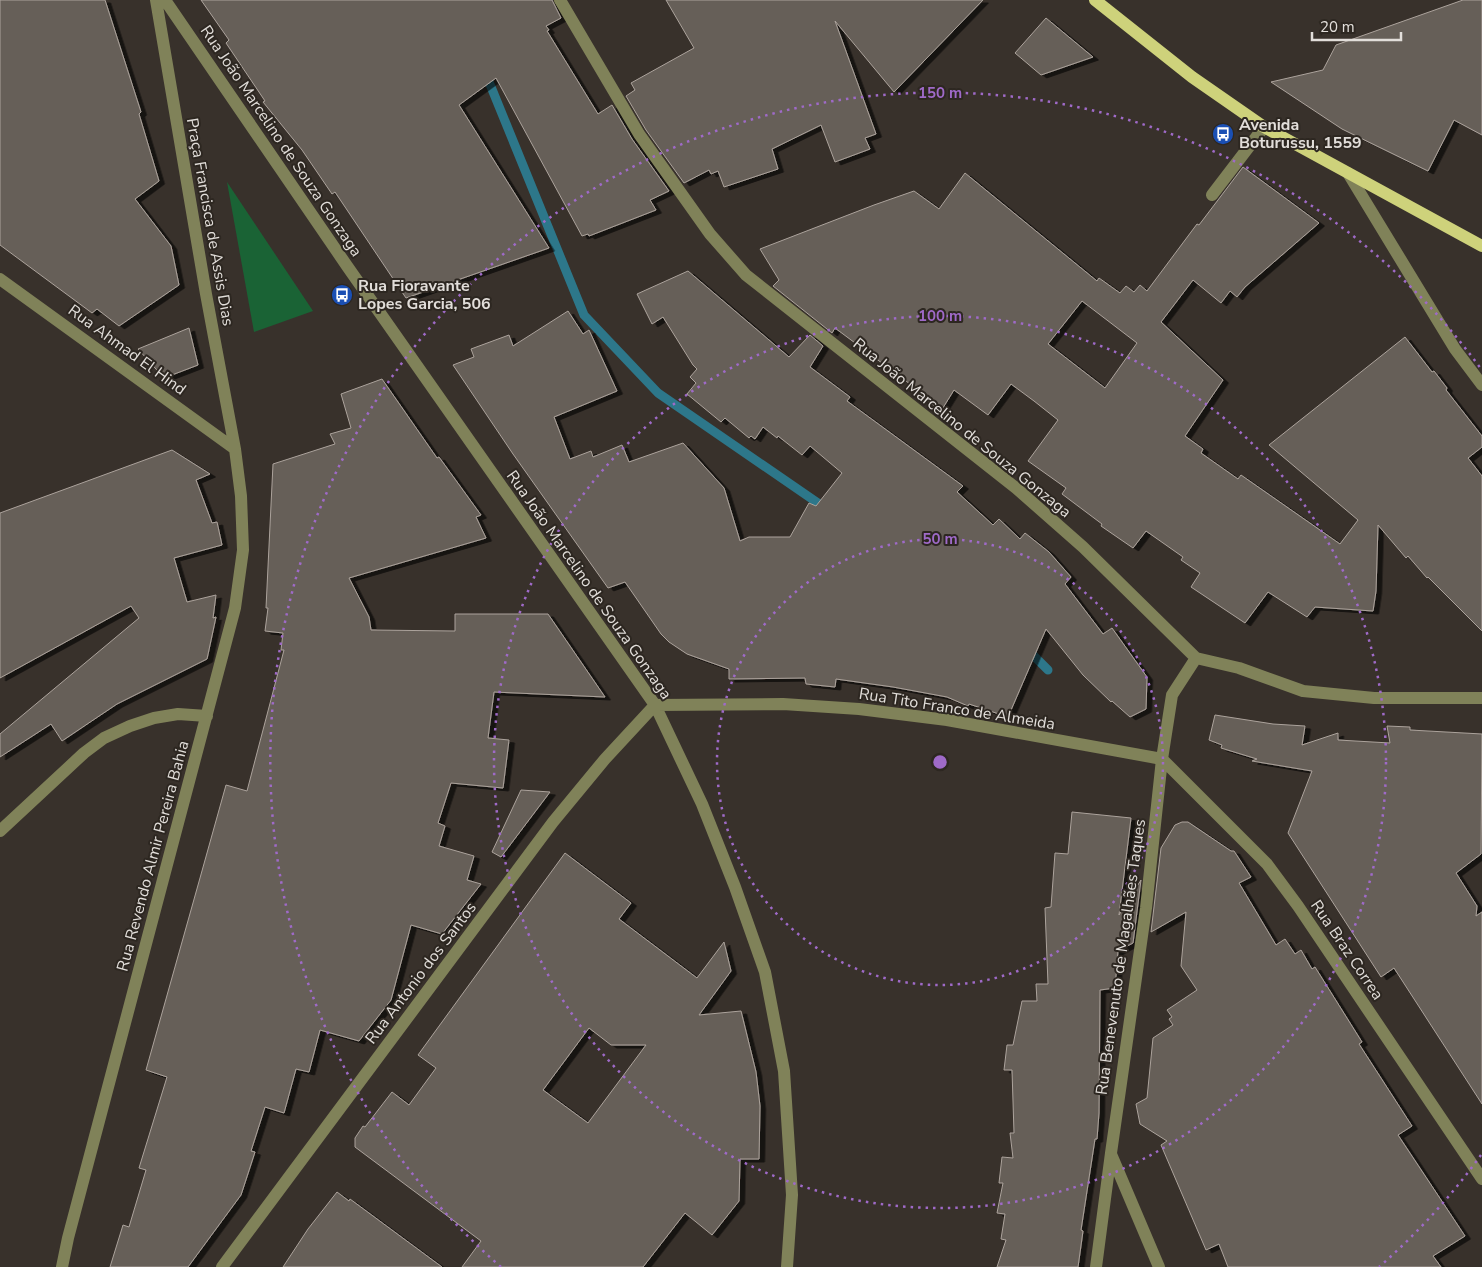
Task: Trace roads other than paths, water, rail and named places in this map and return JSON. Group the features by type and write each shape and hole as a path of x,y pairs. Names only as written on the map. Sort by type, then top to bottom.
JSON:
{"main road":[{"path":"1095,0 1192,77 1264,127 1482,246"}],"street":[{"name":"Praça Francisca de Assis Dias","path":"156,0 206,294 235,449"},
{"name":"Rua João Marcelino de Souza Gonzaga","path":"165,0 347,266 655,705 702,804 735,887 765,972 784,1071 792,1195 787,1267"},
{"name":"Rua João Marcelino de Souza Gonzaga","path":"560,0 639,134 710,234 746,275 1016,488 1083,547 1196,658"},
{"path":"1212,195 1264,127"},
{"path":"1348,173 1455,349 1482,385"},
{"name":"Rua Ahmad El Hind","path":"0,279 235,449"},
{"name":"Rua Revendo Almir Pereira Bahia","path":"62,1267 68,1238 235,608 243,550 241,496 235,449"},
{"path":"1196,658 1239,668 1303,691 1374,698 1482,698"},
{"name":"Rua Benevenuto de Magalhães Taques","path":"1096,1267 1146,908 1162,760 1172,695 1196,658"},
{"name":"Rua Tito Franco de Almeida","path":"655,705 783,704 859,709 947,720 1162,760"},
{"name":"Rua Antonio dos Santos","path":"222,1267 553,822 605,759 655,705"},
{"path":"0,831 84,753 104,738 154,718 178,714 207,716"},
{"name":"Rua Braz Correa","path":"1162,760 1234,829 1267,864 1482,1179"},
{"path":"1111,1153 1159,1267"}],"waterway":[{"path":"485,72 584,315 658,393 828,510"},
{"path":"1027,649 1048,670"}],"place":[{"name":"Avenida Boturussu, 1559","path":"1223,134"},
{"name":"Rua Fioravante Lopes Garcia, 506","path":"342,295"}]}
